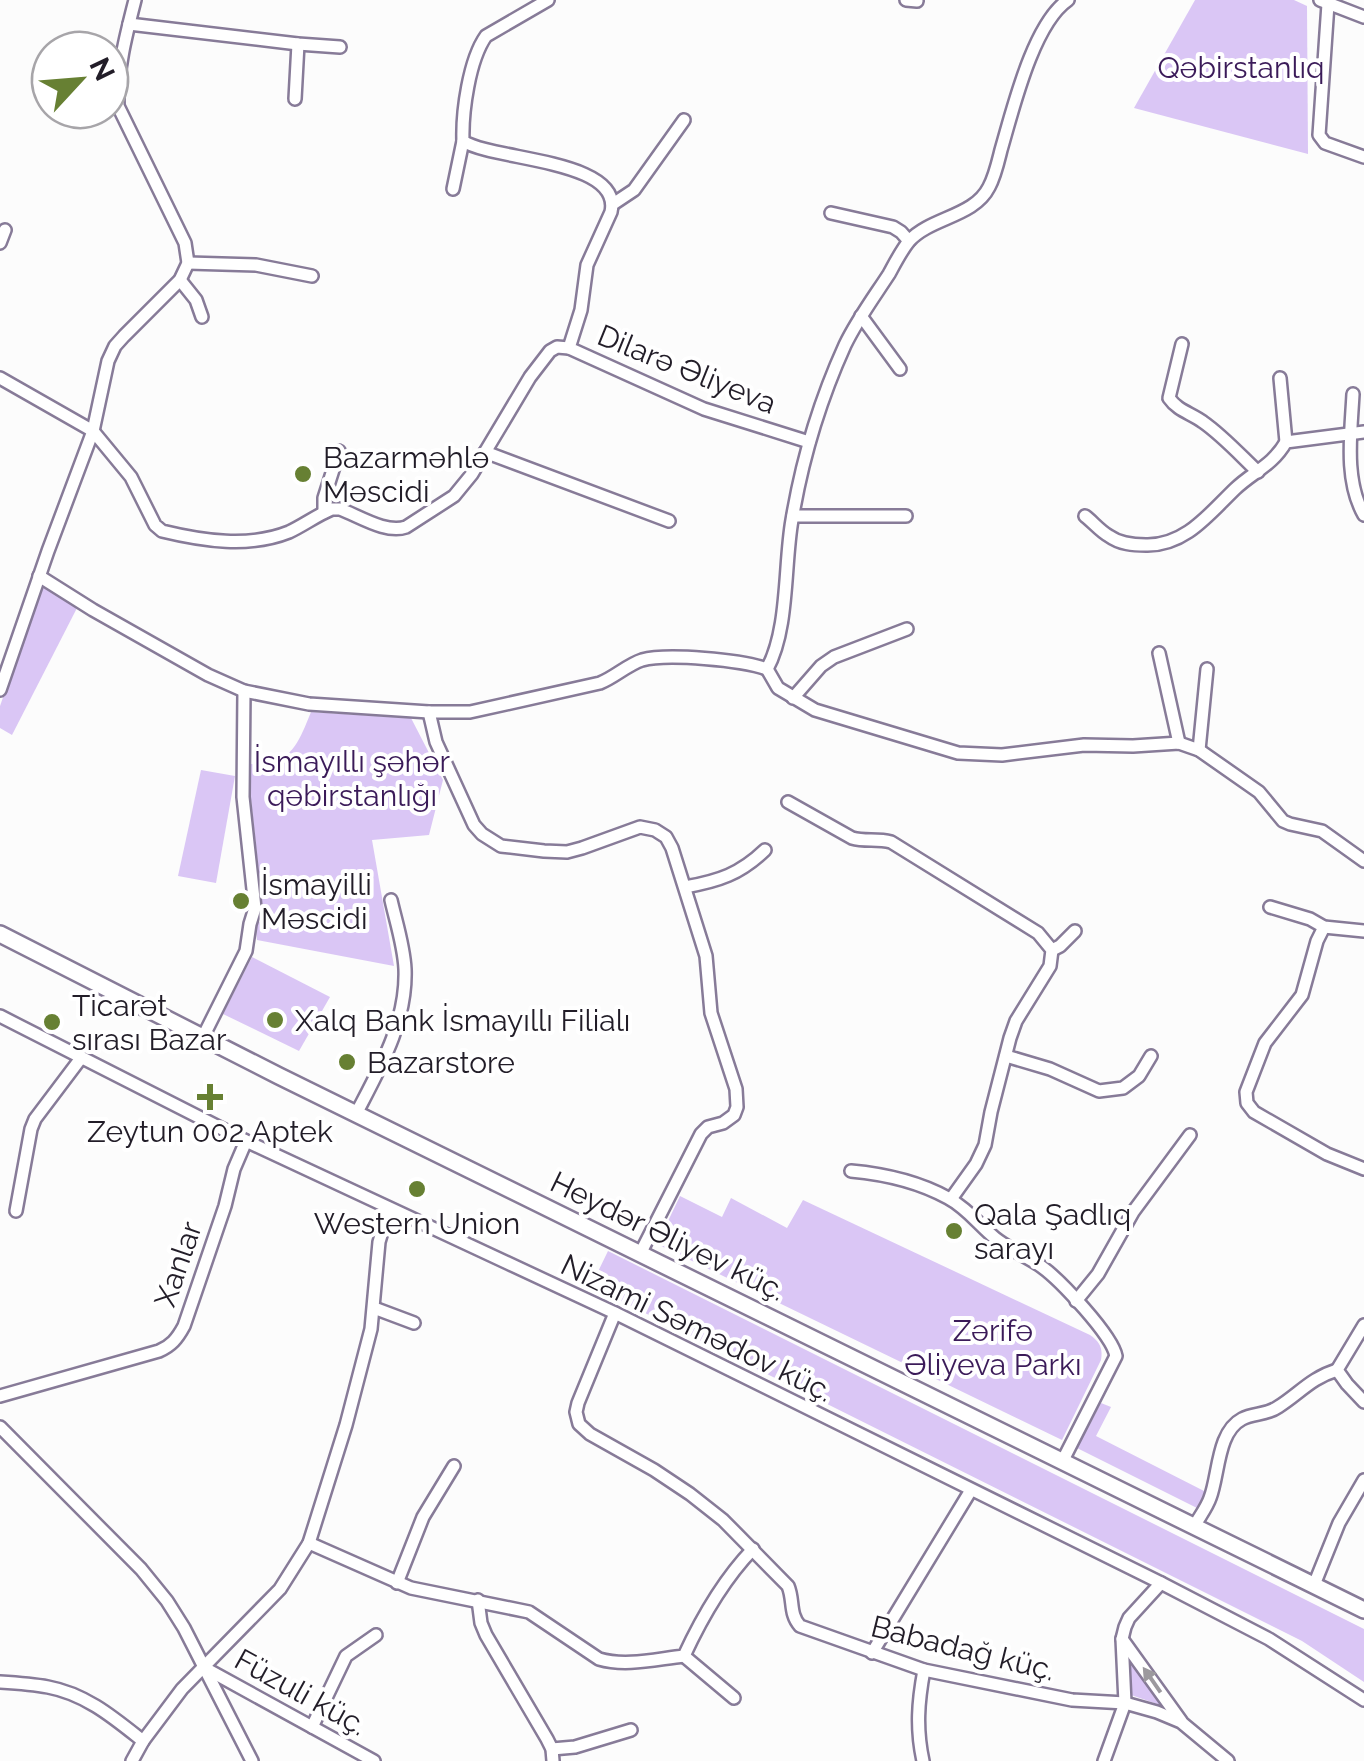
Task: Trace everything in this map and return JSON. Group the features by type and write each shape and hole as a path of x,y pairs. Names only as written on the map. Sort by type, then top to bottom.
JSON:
{"main road":[{"name":"Heydər Əliyev küç.","path":"0,934 356,1114 1364,1610"}],"street":[{"path":"0,690 92,431 104,373 115,346 180,280 188,263 185,244 118,106 122,52 135,0"},
{"path":"453,189 463,141 462,113 479,46 486,36 548,0"},
{"path":"906,0 917,1"},
{"path":"767,669 778,640 793,516 809,442 847,341 910,241 925,228 984,196 992,183 1017,94 1043,30 1058,7 1068,0"},
{"path":"1364,17 1324,2 1320,136 1340,150 1364,157"},
{"path":"129,24 340,47"},
{"path":"294,99 298,44"},
{"path":"463,141 479,150 588,174 613,204 634,190 684,120"},
{"name":"Dilarə Əliyeva","path":"613,204 587,266 581,310 569,348 704,409 809,442"},
{"path":"831,213 893,227 910,241"},
{"path":"0,243 5,230"},
{"path":"188,263 274,267 312,276"},
{"path":"180,280 196,300 202,317"},
{"path":"862,316 900,369"},
{"path":"1182,344 1169,398 1175,407 1200,419 1224,438 1258,472"},
{"path":"0,378 92,431 130,477 162,531 224,541 257,540 287,533 324,512 340,508 389,528 406,527 454,496 550,351 569,348"},
{"path":"1085,516 1110,538 1130,545 1158,546 1180,538 1210,516 1238,485 1277,458 1286,442 1280,378"},
{"path":"1353,394 1357,433 1352,478 1364,516"},
{"path":"1286,442 1357,433"},
{"path":"324,512 324,498 340,451"},
{"path":"485,452 669,520"},
{"path":"793,516 906,516"},
{"path":"39,576 208,675 244,691 309,704 470,712 584,687 614,678 630,665 655,658 730,660 767,669 778,688 815,710 958,753 1002,756 1084,745 1179,744 1199,750 1259,792 1282,820 1322,831 1364,861"},
{"path":"793,698 834,657 907,628"},
{"path":"1159,653 1179,744"},
{"path":"1199,750 1207,668"},
{"path":"202,1037 246,950 255,908 243,797 244,691"},
{"path":"429,712 436,742 474,824 501,846 567,852 640,827 656,830 672,848 706,956 710,1013 736,1089 737,1107 734,1115 701,1134 641,1252"},
{"path":"788,802 852,838 891,842 1038,932 1052,950 1050,966 1016,1021 990,1112 985,1145 951,1200"},
{"path":"685,887 718,881 749,865 765,850"},
{"path":"356,1114 390,1048 404,996 405,964 392,900"},
{"path":"1270,907 1324,927 1364,931"},
{"path":"1324,927 1302,996 1265,1042 1246,1092 1246,1102 1254,1112 1326,1154 1364,1169"},
{"path":"1052,950 1075,931"},
{"name":"Nizami Səmədov küç.","path":"0,1016 246,1142 615,1314 1160,1583 1269,1639 1364,1700"},
{"path":"1006,1056 1050,1069 1100,1091 1123,1088 1139,1076 1151,1056"},
{"path":"16,1211 35,1119 81,1058"},
{"path":"1076,1301 1098,1274 1133,1212 1190,1135"},
{"name":"Xanlar","path":"0,1396 158,1351 178,1338 246,1142"},
{"path":"851,1170 919,1185 951,1200 1001,1243 1042,1267 1110,1340 1116,1356 1062,1462"},
{"path":"132,1761 182,1689 280,1589 309,1543 346,1425 374,1308 379,1242 389,1209"},
{"path":"374,1308 414,1323"},
{"name":"Babadağ küç.","path":"615,1314 578,1403 579,1424 690,1494 753,1549 788,1586 794,1620 800,1626 924,1670 1072,1700 1125,1703 1181,1722 1228,1761"},
{"path":"1196,1525 1210,1500 1219,1457 1235,1425 1243,1418 1268,1414 1312,1380 1337,1370 1364,1324"},
{"path":"1337,1370 1364,1402"},
{"path":"0,1427 168,1601 252,1761"},
{"path":"397,1583 423,1517 454,1466"},
{"path":"1314,1585 1338,1523 1364,1480"},
{"path":"872,1653 971,1490"},
{"path":"309,1543 397,1583 528,1612 599,1659 611,1662 684,1656 734,1698"},
{"path":"684,1656 721,1587 753,1549"},
{"path":"1104,1761 1125,1703 1122,1639 1129,1618 1160,1583"},
{"path":"478,1600 486,1635 552,1755 632,1730"},
{"path":"312,1726 346,1656 376,1635"},
{"path":"1122,1639 1181,1722"},
{"name":"Füzuli küç.","path":"203,1667 374,1761"},
{"path":"924,1670 918,1706 924,1761"},
{"path":"0,1682 48,1687 77,1696 103,1709 144,1741"}],"green space":[{"name":"Qəbirstanlıq","path":"1195,0 1294,0 1307,6 1308,154 1134,108"},
{"path":"42,585 78,606 12,735 0,728 0,706"},
{"name":"İsmayıllı şəhər qəbirstanlığı","path":"311,712 411,718 443,780 429,835 372,840 394,966 257,940 255,924 264,920 247,764 272,763 287,755"},
{"path":"201,770 235,776 216,883 178,876"},
{"path":"252,957 330,997 299,1051 223,1014"},
{"name":"Zərifə Əliyeva Parkı","path":"680,1196 722,1217 731,1198 787,1228 803,1200 1090,1335 1100,1346 1101,1360 1062,1440 657,1244"},
{"path":"608,1251 1364,1629 1364,1682 1302,1641 591,1286"},
{"path":"1101,1403 1111,1407 1096,1436 1206,1492 1197,1508 1077,1448"},
{"path":"1129,1660 1163,1706 1131,1695"}],"place":[{"name":"Bazarməhlə Məscidi","path":"303,474"},
{"name":"İsmayilli Məscidi","path":"241,901"},
{"name":"Xalq Bank İsmayıllı Filialı","path":"275,1020"},
{"name":"Ticarət sırası Bazar","path":"52,1022"},
{"name":"Bazarstore","path":"347,1062"},
{"name":"Zeytun 002 Aptek","path":"210,1097"},
{"name":"Western Union","path":"417,1189"},
{"name":"Qala Şadlıq sarayı","path":"954,1231"}]}
